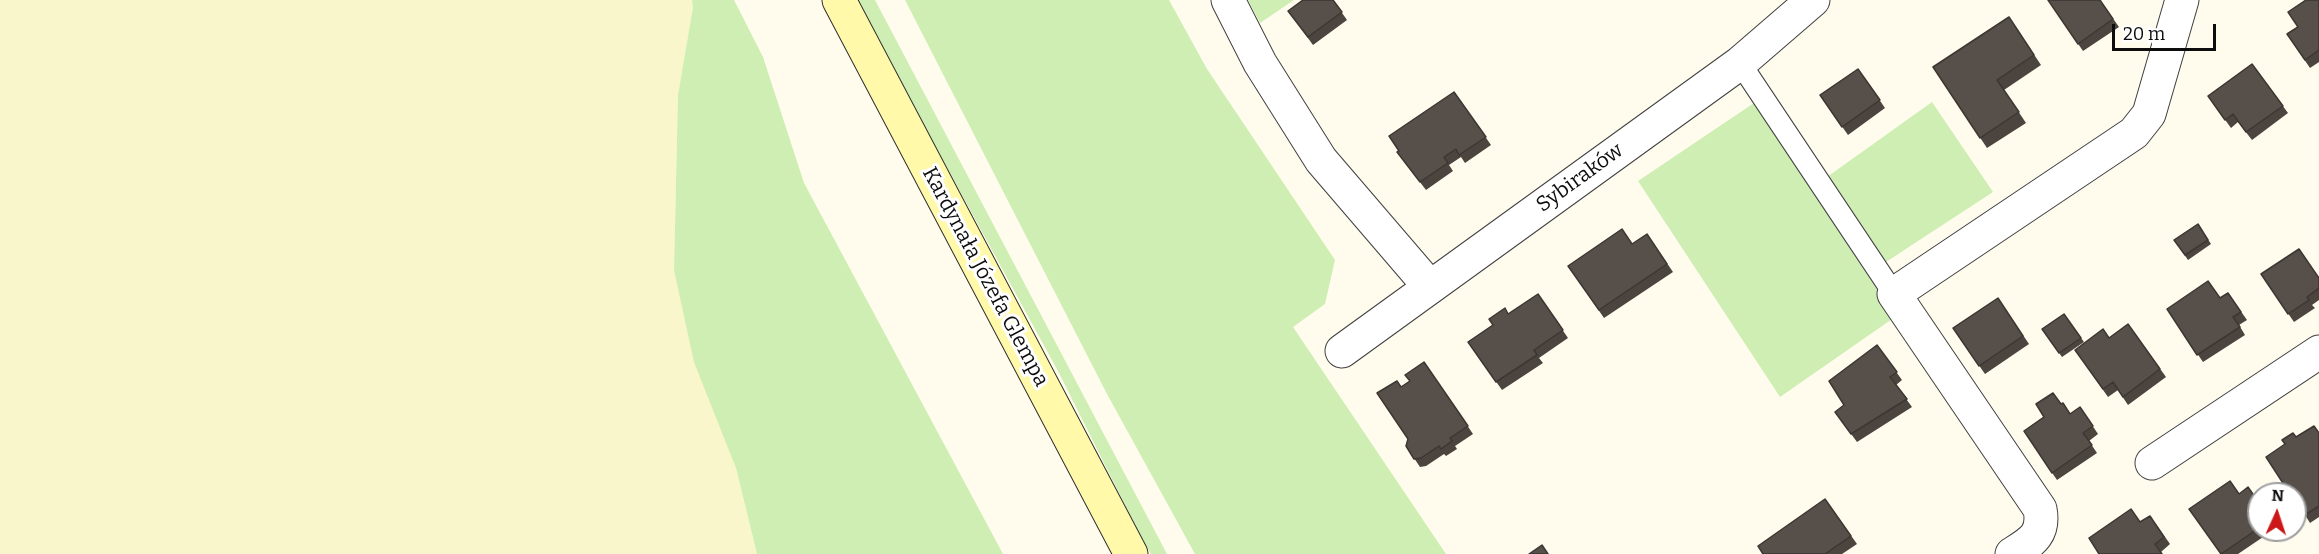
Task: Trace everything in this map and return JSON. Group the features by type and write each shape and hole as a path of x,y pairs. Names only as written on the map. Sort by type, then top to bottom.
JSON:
{"main road":[{"name":"Kardynała Józefa Glempa","path":"839,0 1131,554"}],"street":[{"path":"1228,0 1260,63 1321,160 1430,287"},
{"name":"Sybiraków","path":"1342,351 1740,63 1813,0"},
{"path":"2024,546 2042,520 2040,509 1894,294 2134,133 2149,114 2182,0"},
{"path":"2152,464 2319,352"}],"lane":[{"path":"1740,63 1894,294"}],"shaded area":[{"path":"0,0 692,0 693,7 678,95 674,270 736,468 757,554 0,554"}],"green space":[{"path":"692,0 734,0 763,57 804,183 1003,554 757,554 736,468 694,362 674,270 678,95 693,7"},
{"path":"858,0 875,0 1167,554 1151,554 1141,537 1059,373"},
{"path":"905,0 1169,0 1207,69 1335,260 1325,304 1293,327 1446,554 1195,554 1107,394"},
{"path":"1248,0 1294,0 1260,23"},
{"path":"1932,102 1993,192 1886,262 1827,177"},
{"path":"1754,103 1895,317 1780,397 1638,181"}],"building":[{"path":"1303,0 1333,0 1342,12 1308,37 1288,11"},
{"path":"2048,0 2100,0 2113,19 2078,44"},
{"path":"2306,0 2319,0 2319,50 2305,60 2287,34 2298,27 2288,12"},
{"path":"2009,17 2034,55 1997,80 2019,112 1980,138 1933,67"},
{"path":"2252,64 2283,106 2246,132 2233,114 2225,120 2208,96"},
{"path":"1858,69 1880,100 1842,127 1820,95"},
{"path":"1454,92 1486,137 1459,155 1456,149 1444,157 1448,163 1420,182 1397,152 1399,151 1389,136"},
{"path":"2198,224 2208,240 2185,255 2174,240"},
{"path":"1622,229 1632,244 1647,234 1667,264 1599,310 1568,266"},
{"path":"2299,249 2319,278 2319,288 2307,297 2309,300 2288,314 2261,274"},
{"path":"2208,281 2220,298 2228,293 2241,312 2233,317 2240,327 2197,355 2167,309"},
{"path":"1538,294 1563,330 1534,350 1537,355 1496,382 1468,342 1493,325 1489,319 1505,308 1508,314"},
{"path":"1998,298 2023,336 1979,366 1953,328"},
{"path":"2064,314 2081,338 2059,353 2042,329"},
{"path":"2128,324 2160,369 2123,397 2113,382 2103,389 2075,350 2103,329 2109,338"},
{"path":"1877,345 1897,372 1890,377 1907,399 1851,434 1835,412 1844,405 1829,381"},
{"path":"1424,362 1468,426 1450,438 1452,441 1441,449 1439,446 1421,458 1414,459 1406,446 1408,439 1377,393 1397,381 1401,387 1410,381 1405,375"},
{"path":"2053,393 2070,414 2080,407 2093,426 2083,433 2092,445 2052,473 2024,431 2044,417 2036,404"},
{"path":"2314,426 2319,433 2319,506 2307,514 2307,482 2282,482 2266,457 2285,444 2282,440 2293,433 2296,437"},
{"path":"2230,481 2239,494 2247,488 2247,536 2221,554 2189,509"},
{"path":"1825,499 1851,536 1825,554 1763,554 1758,546"},
{"path":"2131,509 2140,522 2150,516 2164,537 2155,544 2162,554 2099,554 2089,538"},
{"path":"1542,545 1548,554 1529,554"}]}
